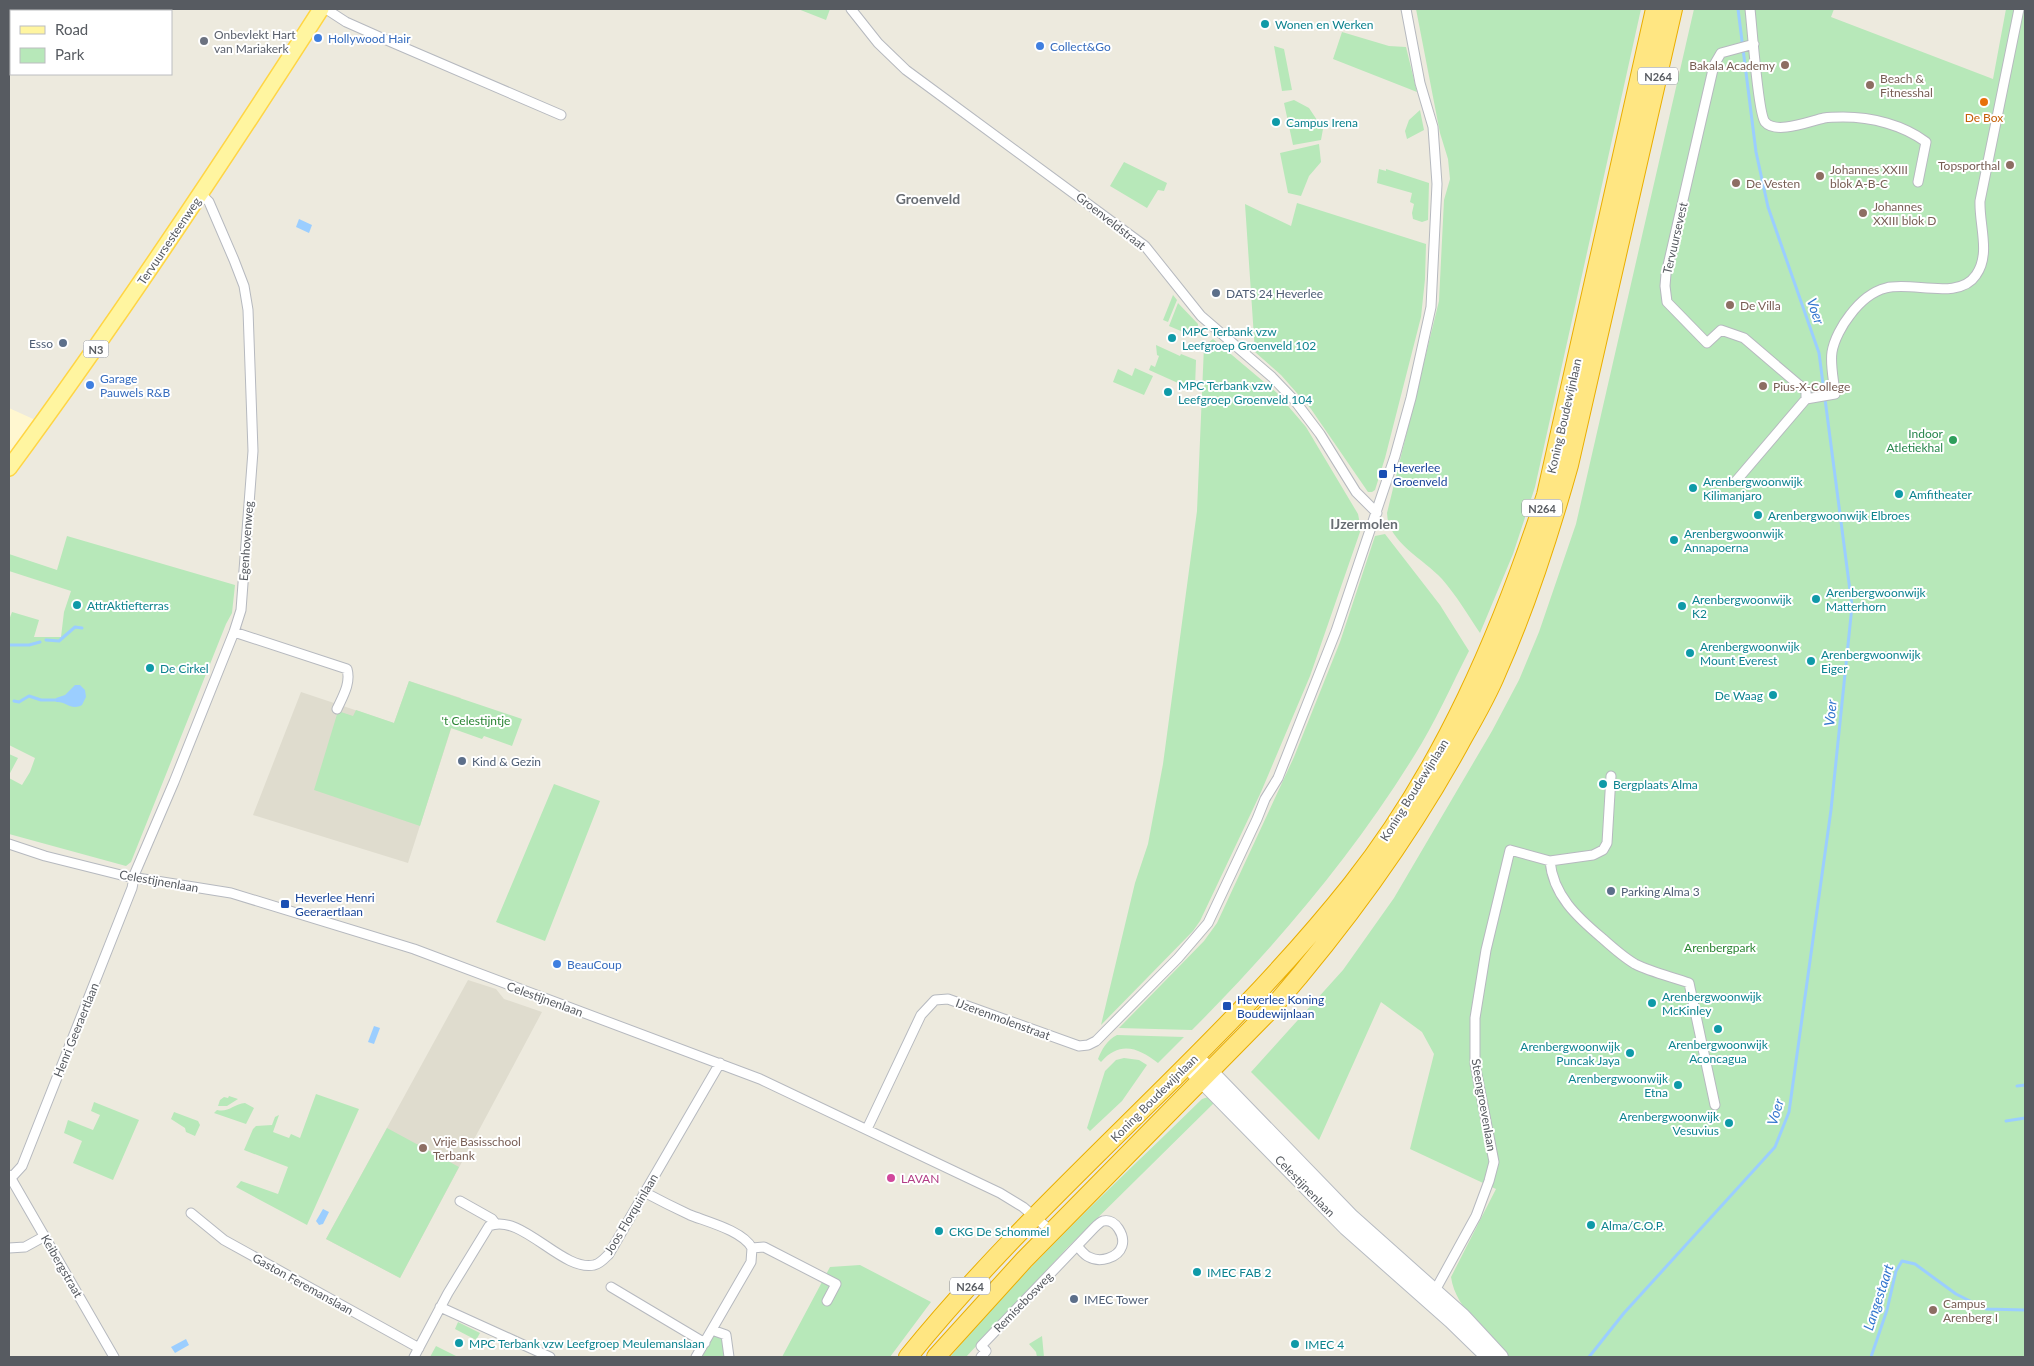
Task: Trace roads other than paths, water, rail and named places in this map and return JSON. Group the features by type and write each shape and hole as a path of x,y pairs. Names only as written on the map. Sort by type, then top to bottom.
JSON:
{"highway":[{"name":"Koning Boudewijnlaan","path":"908,1357 977,1278 1192,1061 1295,953 1378,848 1436,758 1500,623 1523,565 1546,495 1655,9"},
{"name":"Koning Boudewijnlaan","path":"936,1357 982,1304 1051,1231 1273,1008 1308,967 1394,853 1446,770 1500,666 1536,577 1569,465 1673,9"}],"main road":[{"name":"Tervuursesteenweg","path":"9,468 96,349 201,194 321,9"}],"street":[{"path":"326,9 346,22 561,115"},
{"name":"Groenveldstraat","path":"851,9 878,43 906,70 1145,246 1201,316 1272,377 1301,408 1320,434 1356,492 1377,513"},
{"path":"1377,513 1411,398 1431,307 1433,283 1437,184 1433,128 1420,83 1406,9"},
{"path":"1750,9 1750,45 1762,117 1766,123 1780,128 1827,118 1844,117 1877,120 1894,126 1926,142 1918,182"},
{"path":"1736,481 1810,398 1835,394 1832,352 1841,329 1856,307 1866,298 1886,288 1897,286 1955,288 1971,281 1977,275 1984,248 1979,212 1980,201 2019,9"},
{"name":"Tervuursevest","path":"1750,45 1731,49 1721,54 1714,65 1666,274 1667,302 1706,343 1721,330 1744,338 1806,392 1810,398"},
{"name":"Egenhovenweg","path":"135,878 135,872 174,782 234,632 243,589 244,550 253,451 248,310 244,286 234,260 210,202 201,194"},
{"name":"IJzerenmolenstraat","path":"867,1129 921,1015 935,1000 948,999 1080,1046 1088,1046 1096,1041 1178,958 1208,924 1265,799 1280,775 1336,631 1377,513"},
{"path":"234,632 346,668 349,676 337,709"},
{"path":"1611,776 1607,843 1602,850 1593,855 1550,861 1551,870 1563,900 1578,918 1614,949 1636,964 1689,983 1715,1105"},
{"name":"Celestijnenlaan","path":"9,844 45,856 135,878 231,893 414,949 544,1000 760,1079 1000,1193 1036,1217 1051,1231"},
{"name":"Steengroevenlaan","path":"1432,1296 1476,1216 1494,1162 1475,1064 1475,1018 1486,950 1510,850 1550,861"},
{"name":"Henri Geeraertlaan","path":"10,1176 22,1166 132,890 135,878"},
{"name":"Celestijnenlaan","path":"1192,1061 1346,1228 1432,1296 1463,1316 1501,1357"},
{"name":"Joos Florquinlaan","path":"460,1201 492,1219 495,1223 506,1224 538,1240 574,1262 585,1266 594,1265 609,1254 720,1063"},
{"name":"Keibergstraat","path":"10,1176 114,1357"},
{"path":"644,1192 692,1215 710,1221 745,1239 752,1248 751,1262 698,1357"},
{"name":"Gaston Feremanslaan","path":"191,1213 224,1240 419,1348"},
{"name":"Remisebosweg","path":"981,1357 986,1351 981,1346 1094,1228 1103,1222 1114,1224 1122,1237 1122,1243 1118,1252 1102,1260 1089,1257 1077,1246"},
{"path":"414,1357 440,1307 486,1229 495,1223"},
{"path":"9,1248 25,1247 45,1236"},
{"path":"752,1248 764,1247 840,1286 827,1301"},
{"path":"611,1287 705,1343"},
{"name":"Celestijnenlaan","path":"1432,1296 1451,1321 1488,1357"},
{"path":"440,1307 550,1357"},
{"path":"712,1330 726,1336 729,1357"},
{"path":"530,1348 534,1357"}],"water":[{"path":"299,219 312,225 309,233 296,227"},
{"path":"75,685 80,685 85,690 86,697 82,705 75,707 56,702 56,698 65,695"},
{"path":"374,1026 380,1028 374,1044 368,1042"},
{"path":"323,1209 329,1212 323,1224 319,1225 316,1221"},
{"path":"186,1339 189,1345 175,1353 171,1347"}],"waterway":[{"name":"Voer","path":"1589,1357 1624,1313 1775,1147 1789,1112 1831,810 1852,606 1819,353 1768,207 1756,152 1738,9"},
{"path":"46,640 59,641 75,627 82,628"},
{"path":"9,645 29,645 40,642"},
{"path":"14,701 19,702 29,696 41,700 56,700"},
{"path":"2017,1086 2025,1085"},
{"path":"2006,1121 2025,1118"},
{"name":"Langestaart","path":"1871,1357 1887,1310 1896,1271 1902,1261 1915,1264 1956,1294 1986,1309 2025,1310"}],"place":[{"name":"Wonen en Werken","path":"1265,24"},
{"name":"Hollywood Hair","path":"318,38"},
{"name":"Onbevlekt Hart van Mariakerk","path":"204,41"},
{"name":"Collect&Go","path":"1040,46"},
{"name":"Bakala Academy","path":"1785,65"},
{"name":"Beach & Fitnesshal","path":"1870,85"},
{"name":"De Box","path":"1984,102"},
{"name":"Campus Irena","path":"1276,122"},
{"name":"Topsporthal","path":"2010,165"},
{"name":"Johannes XXIII blok A-B-C","path":"1820,176"},
{"name":"De Vesten","path":"1736,183"},
{"name":"Johannes XXIII blok D","path":"1863,213"},
{"name":"DATS 24 Heverlee","path":"1216,293"},
{"name":"De Villa","path":"1730,305"},
{"name":"MPC Terbank vzw Leefgroep Groenveld 102","path":"1172,338"},
{"name":"Esso","path":"63,343"},
{"name":"Garage Pauwels R&B","path":"90,385"},
{"name":"Pius-X-College","path":"1763,386"},
{"name":"MPC Terbank vzw Leefgroep Groenveld 104","path":"1168,392"},
{"name":"Indoor Atletiekhal","path":"1953,440"},
{"name":"Heverlee Groenveld","path":"1383,474"},
{"name":"Arenbergwoonwijk Kilimanjaro","path":"1693,488"},
{"name":"Amfitheater","path":"1899,494"},
{"name":"Arenbergwoonwijk Elbroes","path":"1758,515"},
{"name":"Arenbergwoonwijk Annapoerna","path":"1674,540"},
{"name":"Arenbergwoonwijk Matterhorn","path":"1816,599"},
{"name":"AttrAktiefterras","path":"77,605"},
{"name":"Arenbergwoonwijk K2","path":"1682,606"},
{"name":"Arenbergwoonwijk Mount Everest","path":"1690,653"},
{"name":"Arenbergwoonwijk Eiger","path":"1811,661"},
{"name":"De Cirkel","path":"150,668"},
{"name":"De Waag","path":"1773,695"},
{"name":"Kind & Gezin","path":"462,761"},
{"name":"Bergplaats Alma","path":"1603,784"},
{"name":"Parking Alma 3","path":"1611,891"},
{"name":"Heverlee Henri Geeraertlaan","path":"285,904"},
{"name":"BeauCoup","path":"557,964"},
{"name":"Arenbergwoonwijk McKinley","path":"1652,1003"},
{"name":"Heverlee Koning Boudewijnlaan","path":"1227,1006"},
{"name":"Arenbergwoonwijk Aconcagua","path":"1718,1029"},
{"name":"Arenbergwoonwijk Puncak Jaya","path":"1630,1053"},
{"name":"Arenbergwoonwijk Etna","path":"1678,1085"},
{"name":"Arenbergwoonwijk Vesuvius","path":"1729,1123"},
{"name":"Vrije Basisschool Terbank","path":"423,1148"},
{"name":"LAVAN","path":"891,1178"},
{"name":"Alma/C.O.P.","path":"1591,1225"},
{"name":"CKG De Schommel","path":"939,1231"},
{"name":"IMEC FAB 2","path":"1197,1272"},
{"name":"IMEC Tower","path":"1074,1299"},
{"name":"Campus Arenberg I","path":"1933,1310"},
{"name":"MPC Terbank vzw Leefgroep Meulemanslaan","path":"459,1343"},
{"name":"IMEC 4","path":"1295,1344"}],"district":[{"name":"Groenveld","path":"928,198"},
{"name":"IJzermolen","path":"1364,523"}],"park label":[{"name":"'t Celestijntje","path":"476,720"},
{"name":"Arenbergpark","path":"1720,947"}]}
